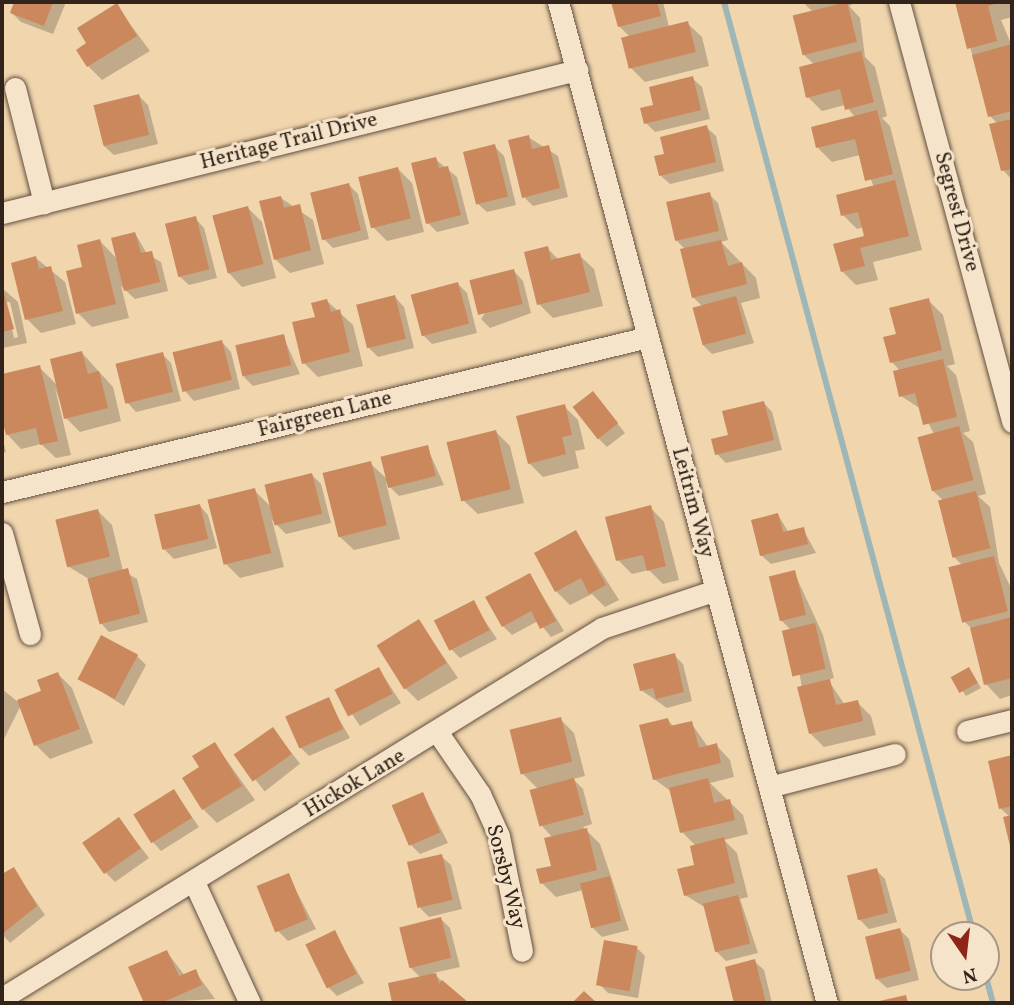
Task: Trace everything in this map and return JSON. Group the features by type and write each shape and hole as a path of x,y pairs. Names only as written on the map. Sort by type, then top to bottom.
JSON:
{"street":[{"name":"Leitrim Way","path":"558,2 827,1003"},
{"name":"Segrest Drive","path":"899,2 1012,422"},
{"name":"Heritage Trail Drive","path":"2,213 576,70"},
{"path":"15,88 44,203"},
{"name":"Fairgreen Lane","path":"2,492 648,337"},
{"path":"2,533 30,634"},
{"name":"Hickok Lane","path":"2,998 438,733 601,628 716,590"},
{"path":"967,731 1012,720"},
{"name":"Sorsby Way","path":"438,733 480,793 499,836 522,951"},
{"path":"769,787 895,754"},
{"path":"194,882 250,1003"}],"building":[{"path":"14,2 53,2 44,26 10,13"},
{"path":"611,2 657,2 661,16 618,27"},
{"path":"847,2 857,42 803,55 793,16"},
{"path":"955,2 1001,2 988,6 997,41 967,49"},
{"path":"117,3 137,36 87,67 76,50 86,43 77,28"},
{"path":"688,21 696,52 629,69 621,38"},
{"path":"1012,44 1012,111 988,117 972,55"},
{"path":"861,51 874,102 845,110 840,89 806,98 799,67"},
{"path":"693,76 701,110 644,124 640,108 653,105 649,87"},
{"path":"139,94 149,135 104,146 93,105"},
{"path":"877,110 893,174 865,181 855,139 816,148 811,127"},
{"path":"1012,119 1012,169 1001,171 989,124"},
{"path":"707,125 716,162 659,176 654,156 664,154 660,137"},
{"path":"529,135 532,149 549,145 560,188 522,198 508,140"},
{"path":"495,144 508,196 476,204 463,152"},
{"path":"436,157 439,168 448,166 461,215 426,224 411,163"},
{"path":"398,167 411,218 371,228 358,177"},
{"path":"895,180 909,236 860,248 865,266 841,272 833,244 864,236 858,212 841,216 836,195"},
{"path":"349,183 361,231 322,240 310,193"},
{"path":"710,192 719,231 675,241 666,202"},
{"path":"281,196 284,208 300,204 311,250 274,260 259,201"},
{"path":"248,206 264,264 228,274 212,216"},
{"path":"196,216 209,269 178,277 165,224"},
{"path":"135,232 141,253 152,251 160,282 124,291 111,238"},
{"path":"100,239 116,304 76,314 66,271 82,267 77,245"},
{"path":"721,240 728,266 742,262 747,284 692,298 680,249"},
{"path":"548,246 551,260 580,253 590,292 537,305 524,252"},
{"path":"36,256 39,269 51,266 63,311 25,320 11,263"},
{"path":"514,269 523,304 478,315 469,280"},
{"path":"458,282 469,324 422,336 411,295"},
{"path":"2,286 14,329 2,332"},
{"path":"395,295 406,339 367,348 356,305"},
{"path":"736,296 746,334 703,345 693,308"},
{"path":"929,298 942,350 890,363 883,337 896,334 889,308"},
{"path":"327,299 331,312 340,309 350,352 302,364 292,322 315,317 311,303"},
{"path":"284,334 291,365 242,376 235,345"},
{"path":"222,340 232,380 182,392 173,352"},
{"path":"82,351 88,374 99,371 108,408 64,419 50,359"},
{"path":"163,352 173,392 125,404 115,364"},
{"path":"943,359 957,417 923,425 915,393 899,397 893,371"},
{"path":"40,365 58,441 40,445 36,428 6,435 2,419 2,374"},
{"path":"593,391 618,423 598,439 573,407"},
{"path":"764,401 774,440 715,455 711,439 728,435 722,411"},
{"path":"565,404 572,435 562,437 566,454 528,464 516,416"},
{"path":"959,426 973,480 932,491 917,437"},
{"path":"496,430 511,489 461,502 447,442"},
{"path":"428,445 436,476 388,488 380,457"},
{"path":"371,461 387,525 338,537 322,473"},
{"path":"312,473 322,514 275,526 264,485"},
{"path":"255,488 271,553 224,565 207,500"},
{"path":"976,491 990,548 952,558 938,500"},
{"path":"200,504 208,539 162,550 154,515"},
{"path":"651,505 666,566 647,571 643,555 616,561 605,517"},
{"path":"98,509 110,557 67,567 55,520"},
{"path":"778,513 783,532 804,527 808,544 760,556 751,520"},
{"path":"576,530 606,585 589,594 581,578 555,592 534,553"},
{"path":"994,556 1008,611 962,623 948,567"},
{"path":"128,568 140,613 100,624 87,579"},
{"path":"795,570 806,615 780,621 769,577"},
{"path":"530,573 556,621 540,629 531,611 502,627 485,597"},
{"path":"474,600 489,630 449,651 434,620"},
{"path":"1012,617 1012,678 984,685 970,628"},
{"path":"419,619 447,663 404,690 377,645"},
{"path":"815,623 826,669 792,676 782,631"},
{"path":"101,635 138,655 115,699 78,679"},
{"path":"675,653 684,692 656,699 653,688 640,691 633,664"},
{"path":"379,667 393,694 348,716 334,690"},
{"path":"969,667 978,683 959,693 951,677"},
{"path":"58,672 80,729 34,746 17,700 41,691 37,680"},
{"path":"830,679 836,705 858,700 863,721 809,734 797,687"},
{"path":"329,697 343,729 299,748 285,717"},
{"path":"561,717 572,762 521,774 510,730"},
{"path":"668,718 670,726 692,721 699,748 717,743 721,763 653,780 639,725"},
{"path":"273,727 292,754 253,782 234,755"},
{"path":"215,742 242,786 202,810 182,778 199,767 192,756"},
{"path":"1012,755 1012,806 999,809 988,761"},
{"path":"574,778 584,815 539,827 530,790"},
{"path":"708,778 714,803 730,799 735,820 680,833 669,788"},
{"path":"174,789 192,818 151,843 133,814"},
{"path":"423,792 440,833 409,846 392,805"},
{"path":"1012,815 1012,850 1011,850 1003,817"},
{"path":"119,817 141,848 104,874 82,843"},
{"path":"587,828 597,870 540,884 536,869 551,866 544,838"},
{"path":"724,837 735,883 684,896 677,869 694,865 690,846"},
{"path":"442,854 453,900 417,908 407,862"},
{"path":"14,867 37,906 2,934 2,874"},
{"path":"877,868 888,913 858,920 847,875"},
{"path":"289,873 308,919 275,932 257,886"},
{"path":"610,876 621,921 591,928 580,883"},
{"path":"738,895 750,944 715,952 703,904"},
{"path":"441,917 451,958 409,968 399,927"},
{"path":"900,928 911,971 876,979 865,937"},
{"path":"335,930 356,974 327,989 305,944"},
{"path":"604,940 637,946 629,991 596,985"},
{"path":"167,950 179,976 196,969 202,985 161,1003 144,1003 128,967"},
{"path":"755,959 766,1003 734,1003 725,967"},
{"path":"436,973 439,984 442,980 469,1003 392,1003 388,983"},
{"path":"584,991 597,1003 572,1003"},
{"path":"906,995 908,1003 875,1003 875,1002"}],"waterway":[{"path":"724,2 970,921"},
{"path":"990,991 993,1003"}]}
